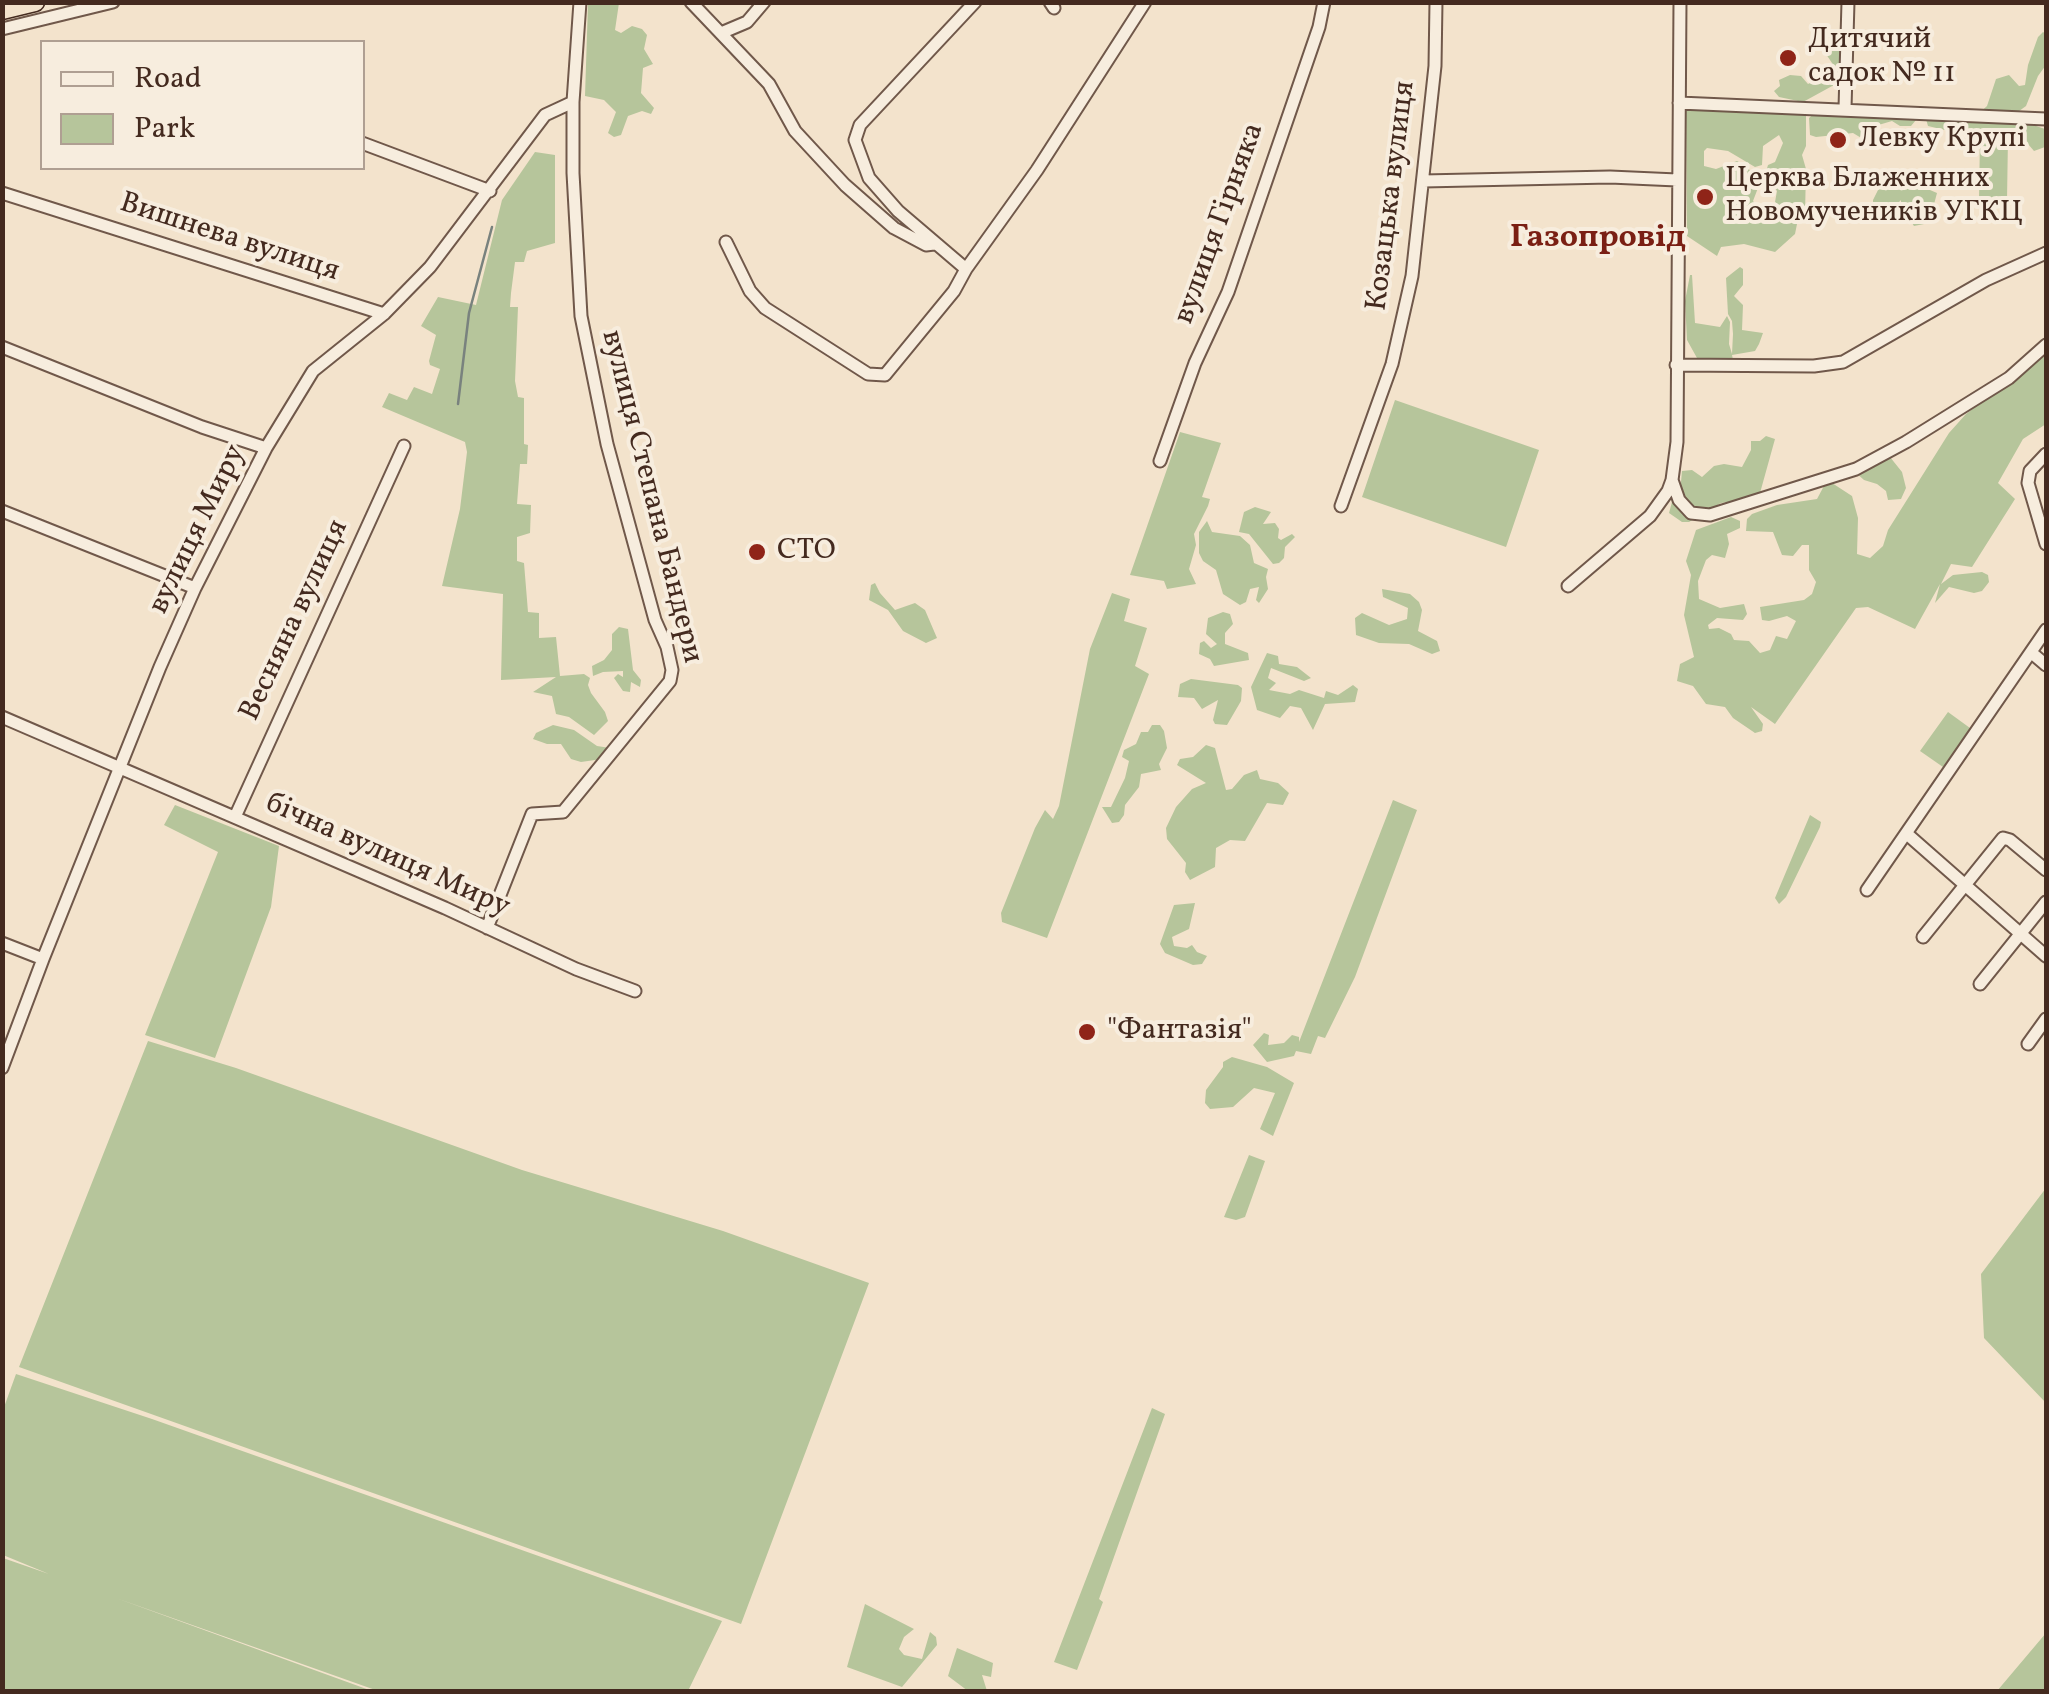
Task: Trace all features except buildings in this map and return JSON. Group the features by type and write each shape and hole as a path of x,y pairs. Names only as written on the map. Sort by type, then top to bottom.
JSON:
{"highway":[{"path":"2,10 36,2"}],"street":[{"path":"2,29 113,2"},
{"name":"вулиця Степана Бандери","path":"487,928 532,814 562,812 670,681 672,670 667,647 654,620 606,444 581,316 574,240 573,102 580,2"},
{"path":"690,2 770,84 794,131 844,185 894,228 915,240 934,244"},
{"path":"721,33 740,27 764,2"},
{"path":"966,269 898,211 869,178 856,140 860,125 975,2"},
{"path":"726,242 750,291 764,308 868,374 885,375 954,291 1145,2"},
{"name":"вулиця Гірняка","path":"1160,461 1196,362 1228,292 1319,28 1324,2"},
{"name":"Козацька вулиця","path":"1341,506 1399,341 1412,276 1434,66 1436,2"},
{"path":"1568,586 1650,516 1672,480 1676,442 1680,2"},
{"path":"1844,108 1848,2"},
{"name":"вулиця Миру","path":"2,1068 42,959 195,588 266,448 313,372 384,314 430,267 550,112 573,102"},
{"path":"1679,103 2046,118"},
{"path":"365,144 490,191"},
{"path":"1423,181 1677,180"},
{"name":"Вишнева вулиця","path":"2,193 384,314"},
{"path":"1676,365 1814,366 1843,362 1986,280 2046,253"},
{"path":"1672,480 1679,500 1691,513 1710,514 1856,468 2010,378 2046,344"},
{"path":"2,347 202,427 266,448"},
{"name":"Весняна вулиця","path":"234,817 404,446"},
{"path":"2046,454 2030,471 2028,482 2046,544"},
{"path":"2,511 195,588"},
{"path":"1867,890 2046,630"},
{"path":"2033,654 2046,666"},
{"name":"бічна вулиця Миру","path":"2,718 121,766 159,787 635,992"},
{"path":"1907,834 2046,956"},
{"path":"1924,936 2003,838 2046,870"},
{"path":"1980,984 2046,902"},
{"path":"2,943 42,959"},
{"path":"2028,1044 2046,1018"}],"green space":[{"path":"588,3 619,3 615,30 621,33 632,26 642,29 647,35 644,49 653,64 643,68 641,93 654,108 651,114 642,111 628,116 621,135 614,137 608,133 616,112 604,100 585,96"},
{"path":"2043,32 2046,65 2026,106 2015,114 2021,121 2045,129 2045,147 2034,151 2022,137 2008,132 1979,134 1970,128 1953,132 1928,126 1926,119 1974,118 1987,106 1996,79 2009,75 2019,86 2025,85 2028,65"},
{"path":"1838,44 1843,49 1842,78 1834,85 1803,102 1779,97 1774,91 1780,86 1779,80 1790,75 1801,76 1808,84 1826,75 1832,63 1826,54 1828,47"},
{"path":"1822,106 1907,115 1916,120 1911,126 1892,121 1875,126 1873,133 1863,139 1853,133 1816,137 1810,135 1809,118"},
{"path":"1686,108 1806,113 1806,146 1802,155 1806,169 1805,215 1795,234 1775,252 1744,244 1721,247 1717,256 1687,236","holes":["1779,135 1783,143 1765,175 1777,191 1775,202 1786,211 1780,213 1771,206 1756,205 1753,201 1761,180 1744,165 1737,161 1716,169 1704,166 1707,148 1728,151 1755,167 1762,165 1763,146"]},
{"path":"1980,136 2008,137 2007,200 1979,200"},
{"path":"535,152 555,155 555,243 527,251 524,262 515,262 511,293 510,307 518,307 515,381 518,397 524,398 524,444 528,445 527,464 520,464 517,504 531,505 530,533 517,537 517,561 524,563 528,612 539,613 539,638 556,637 560,676 584,674 590,678 591,693 608,721 594,735 569,717 556,714 552,696 533,692 556,677 501,680 503,594 442,586 460,509 465,442 382,407 389,393 407,400 414,387 432,394 440,369 429,361 436,335 421,326 438,297 476,305 502,200"},
{"path":"1920,169 1930,190 1937,193 1929,223 1914,226 1901,207 1901,200 1886,215 1873,209 1879,188 1887,183 1893,187 1892,182 1903,181 1905,175"},
{"path":"1740,267 1743,285 1734,296 1743,305 1742,330 1763,333 1759,344 1755,351 1732,355 1733,360 1728,363 1697,358 1687,340 1685,301 1690,275 1695,323 1720,327 1727,316 1732,354 1732,321 1726,278"},
{"path":"2046,346 2046,424 2023,439 1998,483 2015,499 1972,567 1951,564 1941,584 1953,575 1982,572 1988,575 1989,582 1982,591 1949,587 1935,603 1940,584 1915,629 1868,607 1856,608 1775,724 1751,707 1763,724 1762,731 1755,733 1733,718 1725,707 1706,704 1693,686 1677,681 1680,664 1694,657 1684,615 1691,575 1686,561 1696,530 1731,517 1740,521 1740,528 1727,534 1725,558 1712,555 1706,560 1698,581 1699,599 1720,608 1744,604 1747,614 1743,620 1717,618 1708,625 1709,629 1719,628 1734,640 1749,641 1760,653 1770,650 1776,636 1787,639 1796,621 1787,616 1762,620 1760,607 1804,600 1812,594 1816,582 1809,570 1809,545 1802,545 1793,556 1782,555 1773,532 1746,531 1747,519 1777,505 1817,499 1825,484 1832,483 1852,496 1858,518 1857,554 1870,558 1883,546 1888,530 1949,433"},
{"path":"1395,400 1539,450 1506,547 1362,497"},
{"path":"1180,432 1221,443 1202,497 1210,499 1208,506 1194,534 1196,545 1189,569 1196,584 1167,589 1164,581 1130,575"},
{"path":"1766,436 1775,439 1760,493 1751,499 1721,503 1689,522 1669,513 1680,493 1682,471 1692,470 1702,477 1714,466 1742,467 1751,441"},
{"path":"1890,457 1902,472 1906,488 1901,499 1888,500 1886,491 1855,472"},
{"path":"1255,507 1271,512 1263,524 1275,523 1278,538 1292,534 1295,537 1285,547 1279,563 1273,564 1249,534 1239,532 1244,512"},
{"path":"1207,521 1212,532 1240,536 1250,545 1254,563 1268,569 1268,589 1259,603 1259,587 1250,589 1246,602 1240,605 1223,594 1216,570 1199,553 1199,532"},
{"path":"875,583 895,610 915,603 925,610 937,638 926,643 903,631 888,610 869,600 871,585"},
{"path":"1382,589 1410,594 1419,602 1422,610 1418,631 1437,641 1440,651 1432,654 1409,644 1379,643 1356,635 1355,618 1362,613 1389,625 1407,619 1408,608 1383,597"},
{"path":"1112,593 1130,599 1124,621 1147,628 1135,666 1149,674 1047,938 1002,922 1001,913 1035,828 1045,810 1053,819 1059,806 1090,649"},
{"path":"1223,612 1230,614 1233,624 1225,633 1225,644 1248,653 1249,660 1214,666 1199,654 1200,643 1204,641 1211,648 1217,644 1206,634 1208,618"},
{"path":"619,627 628,629 633,670 641,680 640,687 631,682 630,692 623,691 614,678 618,674 623,677 623,671 593,676 592,666 612,650 612,634"},
{"path":"1267,653 1278,656 1279,664 1297,667 1311,678 1304,681 1271,668 1268,678 1276,683 1269,690 1290,694 1299,690 1324,698 1326,691 1338,695 1353,685 1358,689 1355,702 1325,704 1313,730 1301,708 1290,706 1280,718 1257,710 1251,687"},
{"path":"1191,679 1242,688 1241,701 1227,725 1215,724 1213,720 1218,700 1202,709 1194,698 1178,697 1180,684"},
{"path":"1948,712 1970,728 1943,767 1920,751"},
{"path":"553,725 574,730 597,746 610,748 616,757 581,762 571,759 561,744 533,739 536,733"},
{"path":"1152,725 1160,725 1164,731 1167,748 1159,764 1161,770 1141,774 1139,787 1125,805 1124,815 1119,822 1112,823 1102,807 1111,807 1125,778 1129,761 1122,757 1124,750 1136,744 1141,732 1148,732"},
{"path":"1206,745 1215,748 1226,790 1257,770 1260,779 1278,783 1289,793 1283,805 1267,803 1245,841 1230,840 1216,848 1215,867 1190,880 1185,872 1186,863 1167,839 1166,828 1176,807 1192,789 1206,783 1177,765 1180,759 1193,757"},
{"path":"1393,800 1417,810 1355,977 1325,1038 1318,1036 1311,1054 1296,1051 1294,1056 1267,1062 1253,1045 1264,1033 1269,1035 1268,1045 1284,1043 1292,1035 1299,1037 1299,1042"},
{"path":"175,805 279,846 271,907 215,1058 145,1035 218,852 164,825"},
{"path":"1810,815 1821,822 1820,827 1779,904 1775,898"},
{"path":"1195,903 1189,929 1172,937 1174,946 1192,945 1207,956 1202,964 1193,965 1165,953 1160,944 1174,905"},
{"path":"148,1041 236,1068 522,1170 723,1231 869,1283 741,1624 19,1367"},
{"path":"1232,1057 1267,1067 1294,1083 1273,1136 1260,1129 1275,1093 1254,1088 1233,1107 1210,1109 1205,1103 1206,1090 1223,1062"},
{"path":"1249,1155 1265,1161 1245,1217 1224,1217"},
{"path":"2046,1188 2046,1403 1984,1338 1981,1274"},
{"path":"16,1374 722,1621 688,1691 381,1692 116,1598 372,1691 3,1691 3,1558 49,1574 3,1555 3,1410"},
{"path":"1152,1408 1165,1414 1077,1670 1054,1662"},
{"path":"865,1604 914,1629 904,1637 899,1649 904,1655 922,1659 930,1632 936,1637 937,1645 902,1687 847,1667"},
{"path":"2046,1633 2046,1691 1997,1691"},
{"path":"957,1648 993,1663 991,1677 982,1675 987,1691 968,1691 948,1676"}],"waterway":[{"path":"458,404 469,313 492,227"}],"place":[{"name":"Дитячий садок № 11","path":"1788,58"},
{"name":"Левку Крупі","path":"1838,140"},
{"name":"Церква Блаженних Новомучеників УГКЦ","path":"1705,197"},
{"name":"СТО","path":"757,552"},
{"name":"\"Фантазія\"","path":"1087,1032"}],"district":[{"name":"Газопровід","path":"1598,240"}]}
